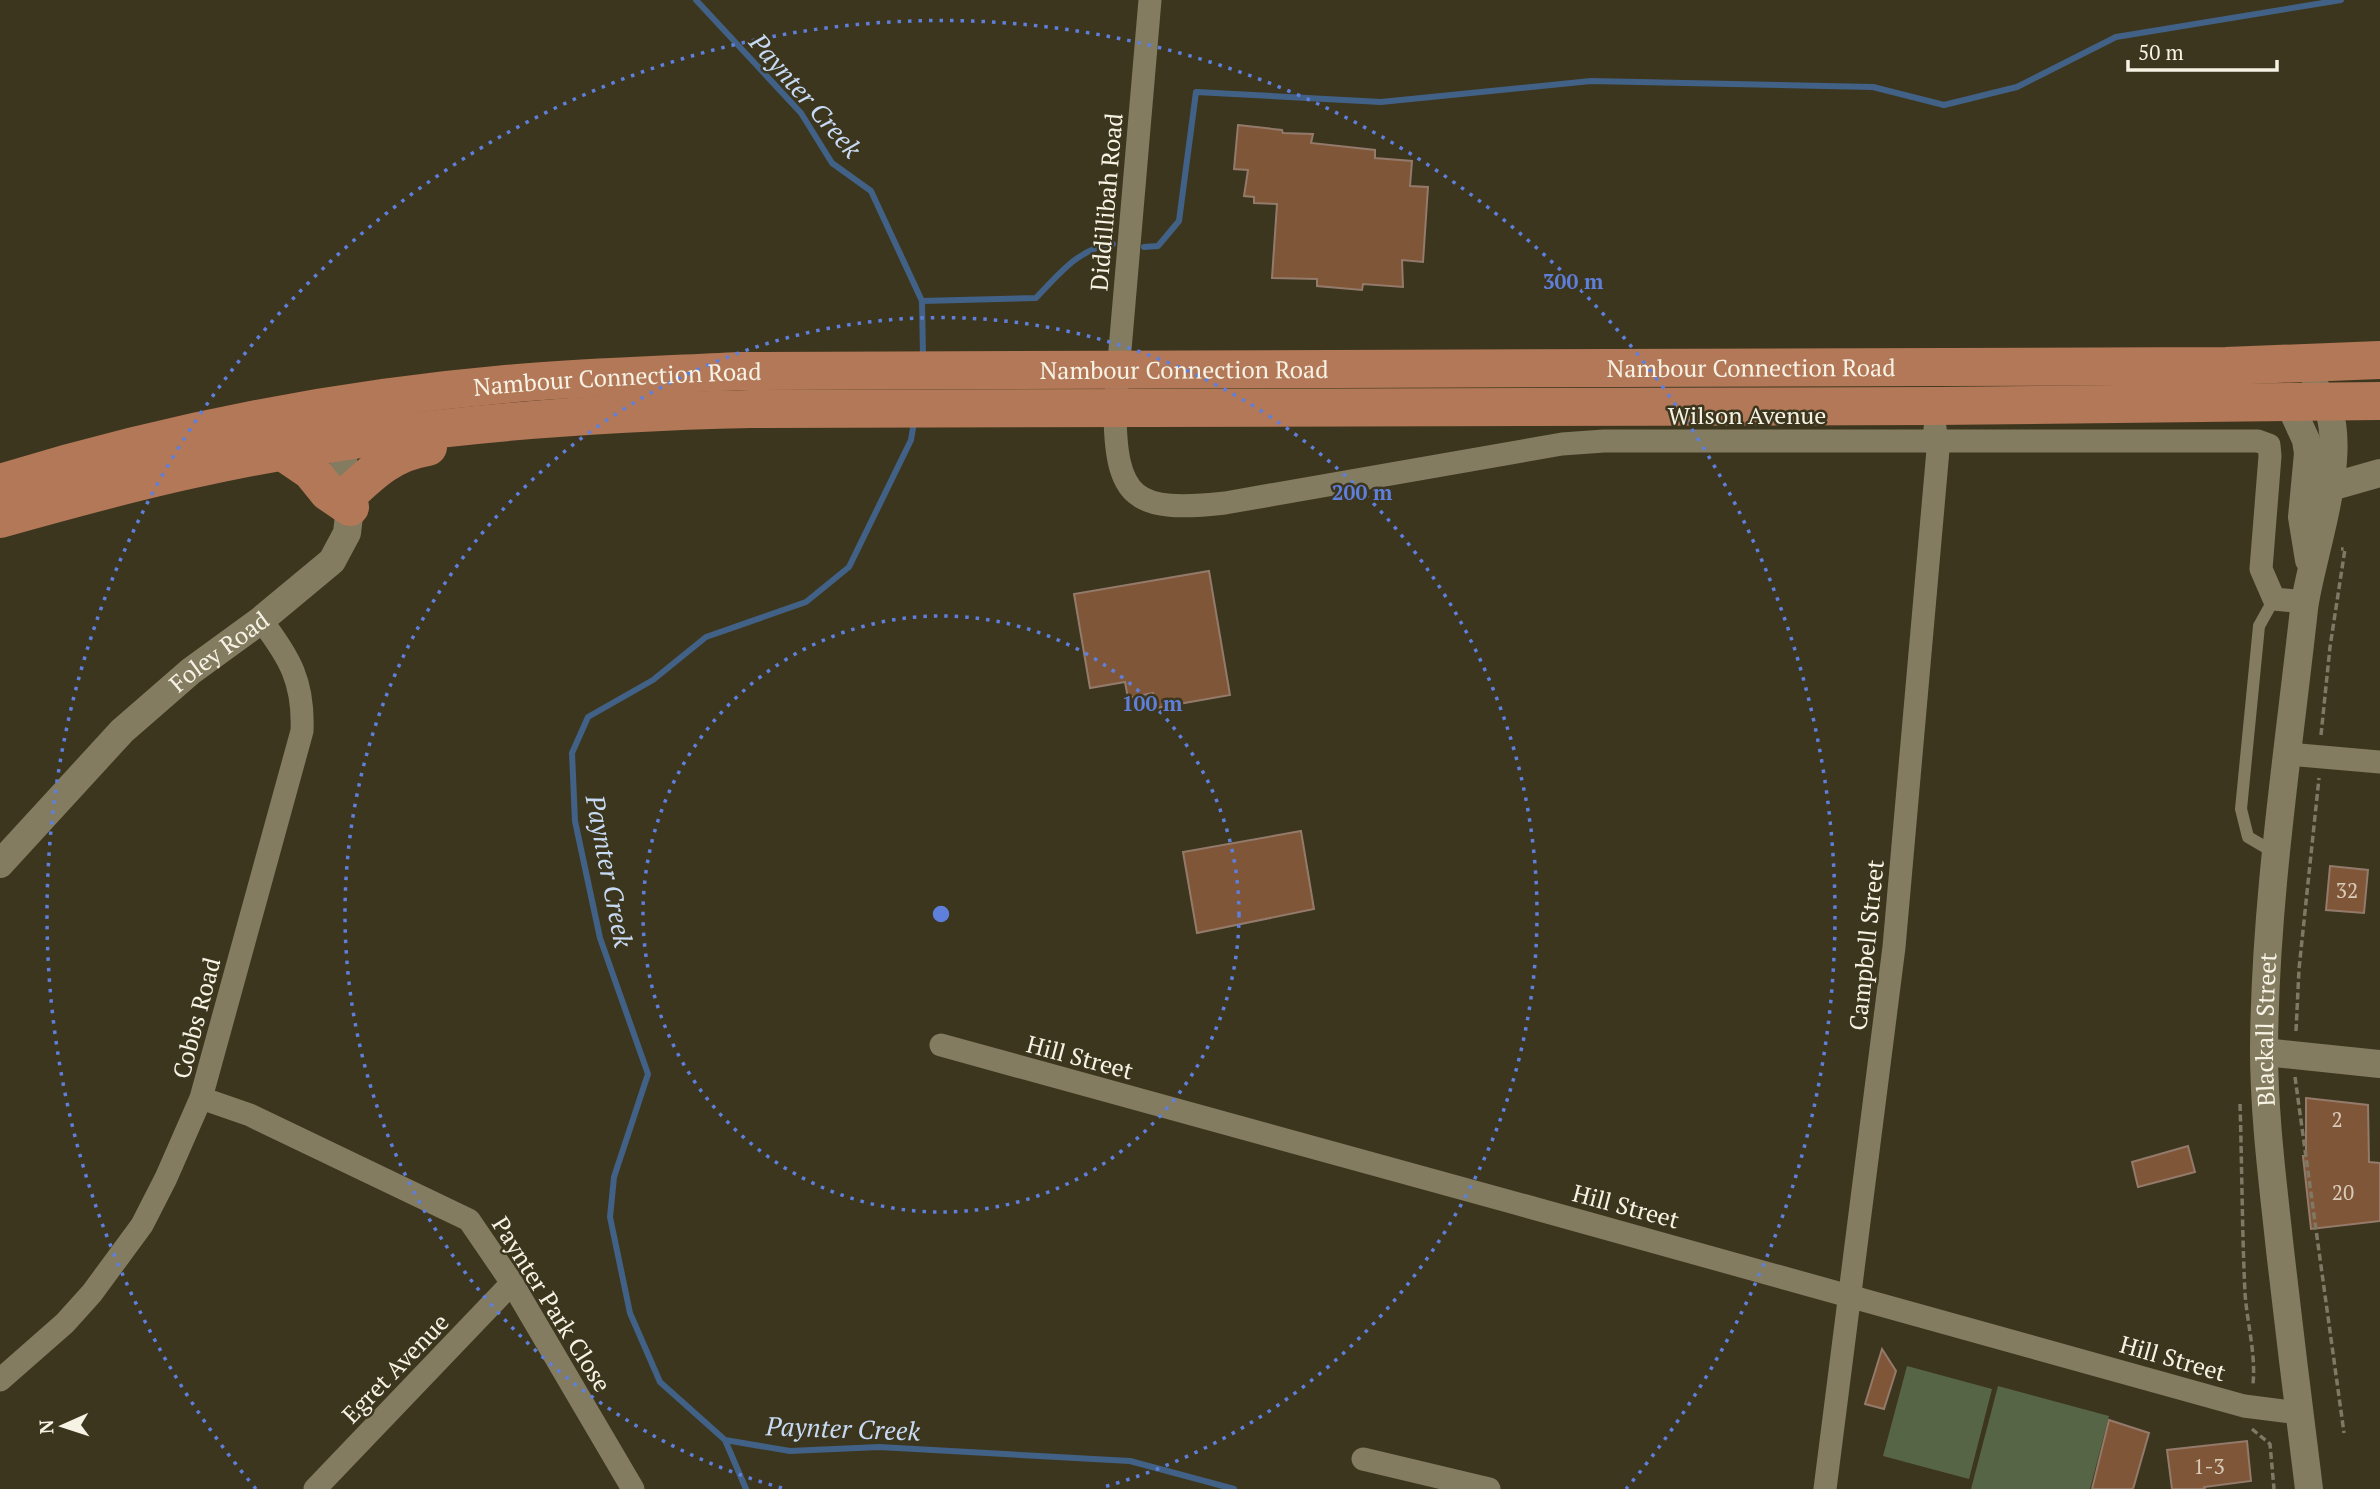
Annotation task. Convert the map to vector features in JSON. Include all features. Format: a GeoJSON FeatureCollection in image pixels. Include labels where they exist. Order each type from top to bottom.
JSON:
{"type":"FeatureCollection","features":[{"type":"Feature","properties":{"kind":"highway","name":"Nambour Connection Road"},"geometry":{"type":"LineString","coordinates":[[0,483],[54,467],[192,434],[335,405],[397,396],[561,380],[740,372],[875,370],[2226,366],[2380,360]]}},
{"type":"Feature","properties":{"kind":"highway","name":"Nambour Connection Road"},"geometry":{"type":"LineString","coordinates":[[0,519],[172,474],[283,452],[539,420],[677,411],[1115,408],[1936,424],[2289,403],[2380,401]]}},
{"type":"Feature","properties":{"kind":"highway"},"geometry":{"type":"LineString","coordinates":[[283,452],[311,471],[328,492],[350,501],[383,462],[414,449],[467,442],[539,420]]}},
{"type":"Feature","properties":{"kind":"street","name":"Diddillibah Road"},"geometry":{"type":"LineString","coordinates":[[1115,408],[1150,0]]}},
{"type":"Feature","properties":{"kind":"street"},"geometry":{"type":"LineString","coordinates":[[2226,366],[2309,382],[2327,402]]}},
{"type":"Feature","properties":{"kind":"street","name":"Blackall Street"},"geometry":{"type":"LineString","coordinates":[[2309,1489],[2267,1125],[2264,1052],[2266,960],[2310,571],[2302,517],[2317,491],[2333,425],[2327,402]]}},
{"type":"Feature","properties":{"kind":"street","name":"Blackall Street"},"geometry":{"type":"LineString","coordinates":[[2289,403],[2306,440],[2317,491]]}},
{"type":"Feature","properties":{"kind":"street","name":"Foley Road"},"geometry":{"type":"LineString","coordinates":[[0,864],[122,731],[191,671],[261,620],[332,561],[347,533],[350,501],[335,405]]}},
{"type":"Feature","properties":{"kind":"street","name":"Wilson Avenue"},"geometry":{"type":"LineString","coordinates":[[1115,408],[1116,453],[1126,482],[1134,494],[1148,502],[1180,506],[1225,503],[1562,444],[1604,441],[1936,424],[2258,441],[2269,445],[2261,569],[2274,599]]}},
{"type":"Feature","properties":{"kind":"street","name":"Campbell Street"},"geometry":{"type":"LineString","coordinates":[[1825,1489],[1894,947],[1936,424]]}},
{"type":"Feature","properties":{"kind":"street"},"geometry":{"type":"LineString","coordinates":[[2317,491],[2380,473]]}},
{"type":"Feature","properties":{"kind":"street"},"geometry":{"type":"LineString","coordinates":[[2274,599],[2305,602]]}},
{"type":"Feature","properties":{"kind":"street","name":"Cobbs Road"},"geometry":{"type":"LineString","coordinates":[[0,1380],[65,1323],[113,1266],[142,1224],[166,1178],[201,1098],[302,731],[303,712],[295,672],[261,620]]}},
{"type":"Feature","properties":{"kind":"street"},"geometry":{"type":"LineString","coordinates":[[2288,754],[2380,762]]}},
{"type":"Feature","properties":{"kind":"street","name":"Hill Street"},"geometry":{"type":"LineString","coordinates":[[941,1045],[1849,1293],[2244,1406],[2299,1413]]}},
{"type":"Feature","properties":{"kind":"street"},"geometry":{"type":"LineString","coordinates":[[2264,1052],[2380,1064]]}},
{"type":"Feature","properties":{"kind":"street","name":"Paynter Park Close"},"geometry":{"type":"LineString","coordinates":[[201,1098],[250,1115],[469,1220],[512,1283],[633,1489]]}},
{"type":"Feature","properties":{"kind":"street","name":"Egret Avenue"},"geometry":{"type":"LineString","coordinates":[[316,1489],[512,1283]]}},
{"type":"Feature","properties":{"kind":"street"},"geometry":{"type":"LineString","coordinates":[[1363,1459],[1489,1489]]}},
{"type":"Feature","properties":{"kind":"lane"},"geometry":{"type":"LineString","coordinates":[[2274,599],[2259,626],[2241,809],[2248,837],[2277,854]]}},
{"type":"Feature","properties":{"kind":"path"},"geometry":{"type":"LineString","coordinates":[[2344,1433],[2298,1104],[2295,1055],[2298,969],[2318,792],[2330,647],[2345,549]]}},
{"type":"Feature","properties":{"kind":"path"},"geometry":{"type":"LineString","coordinates":[[2250,1427],[2270,1444],[2273,1489]]}},
{"type":"Feature","properties":{"kind":"green space"},"geometry":{"type":"Polygon","coordinates":[[[1907,1366],[1992,1389],[1969,1479],[1883,1456],[1907,1366]]]}},
{"type":"Feature","properties":{"kind":"green space"},"geometry":{"type":"Polygon","coordinates":[[[1998,1386],[2109,1416],[2090,1489],[1971,1489],[1998,1386]]]}},
{"type":"Feature","properties":{"kind":"building"},"geometry":{"type":"Polygon","coordinates":[[[1238,125],[1282,130],[1283,133],[1313,134],[1311,143],[1375,150],[1375,158],[1412,161],[1410,186],[1428,187],[1423,262],[1402,260],[1403,287],[1363,284],[1362,290],[1317,286],[1317,279],[1272,278],[1277,204],[1254,203],[1254,197],[1244,196],[1248,170],[1234,169],[1238,125]]]}},
{"type":"Feature","properties":{"kind":"building"},"geometry":{"type":"Polygon","coordinates":[[[1209,571],[1230,695],[1156,708],[1153,693],[1128,698],[1125,682],[1090,688],[1074,594],[1209,571]]]}},
{"type":"Feature","properties":{"kind":"building"},"geometry":{"type":"Polygon","coordinates":[[[1301,831],[1314,909],[1197,933],[1183,852],[1301,831]]]}},
{"type":"Feature","properties":{"kind":"building"},"geometry":{"type":"Polygon","coordinates":[[[2330,866],[2368,870],[2364,913],[2326,910],[2330,866]]]}},
{"type":"Feature","properties":{"kind":"building"},"geometry":{"type":"Polygon","coordinates":[[[2306,1098],[2368,1105],[2369,1162],[2380,1163],[2380,1221],[2311,1229],[2303,1156],[2306,1156],[2306,1098]]]}},
{"type":"Feature","properties":{"kind":"building"},"geometry":{"type":"Polygon","coordinates":[[[2188,1146],[2195,1172],[2138,1187],[2132,1162],[2188,1146]]]}},
{"type":"Feature","properties":{"kind":"building"},"geometry":{"type":"Polygon","coordinates":[[[1882,1349],[1896,1371],[1884,1409],[1865,1404],[1882,1349]]]}},
{"type":"Feature","properties":{"kind":"building"},"geometry":{"type":"Polygon","coordinates":[[[2109,1420],[2149,1433],[2133,1489],[2092,1489],[2109,1420]]]}},
{"type":"Feature","properties":{"kind":"building"},"geometry":{"type":"Polygon","coordinates":[[[2247,1441],[2251,1481],[2204,1487],[2205,1489],[2172,1489],[2167,1450],[2247,1441]]]}},
{"type":"Feature","properties":{"kind":"waterway","name":"Paynter Creek"},"geometry":{"type":"LineString","coordinates":[[696,0],[801,113],[832,163],[871,191],[922,301],[923,356]]}},
{"type":"Feature","properties":{"kind":"waterway"},"geometry":{"type":"LineString","coordinates":[[1144,247],[1158,246],[1179,221],[1196,92],[1381,102],[1591,81],[1873,87],[1944,105],[2017,87],[2116,37],[2341,0]]}},
{"type":"Feature","properties":{"kind":"waterway"},"geometry":{"type":"LineString","coordinates":[[922,301],[1036,298],[1070,264],[1090,251],[1113,244]]}},
{"type":"Feature","properties":{"kind":"waterway","name":"Paynter Creek"},"geometry":{"type":"LineString","coordinates":[[914,422],[911,440],[849,567],[806,602],[706,637],[653,680],[588,717],[572,753],[575,821],[600,938],[648,1074],[614,1177],[610,1217],[630,1313],[660,1382],[725,1440],[790,1451],[879,1447],[1130,1461],[1234,1489]]}},
{"type":"Feature","properties":{"kind":"waterway"},"geometry":{"type":"LineString","coordinates":[[725,1440],[746,1489]]}}]}
